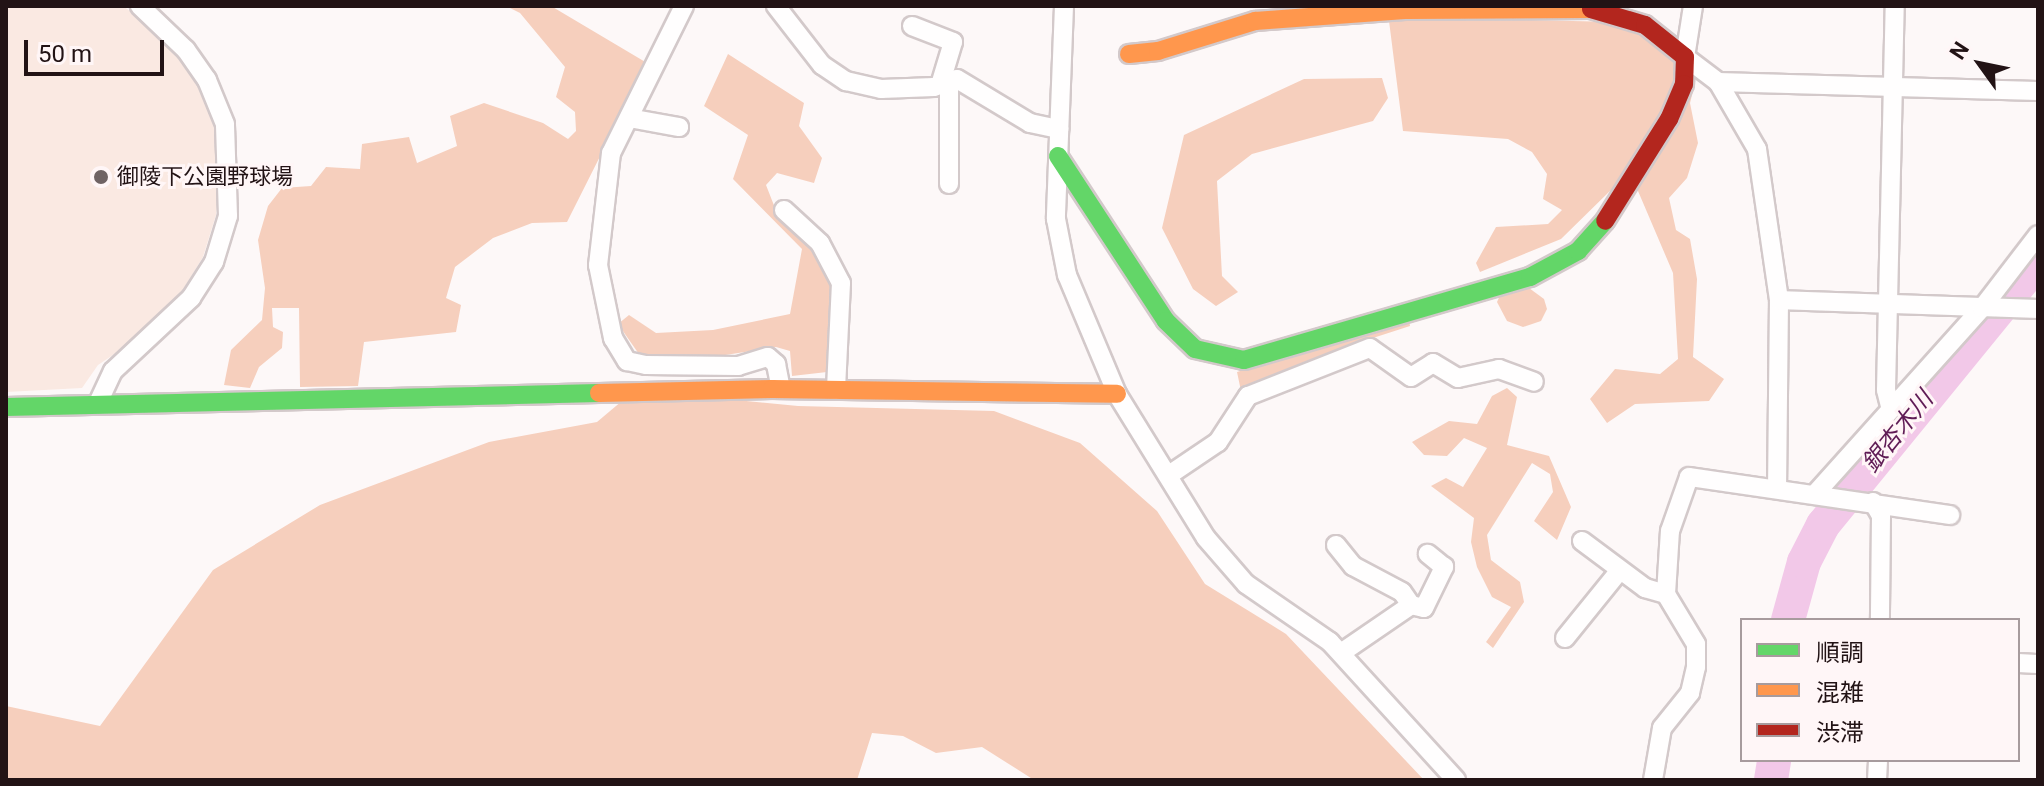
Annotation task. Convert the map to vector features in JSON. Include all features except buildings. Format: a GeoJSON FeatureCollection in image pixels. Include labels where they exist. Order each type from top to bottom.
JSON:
{"type":"FeatureCollection","features":[{"type":"Feature","properties":{"kind":"street"},"geometry":{"type":"LineString","coordinates":[[98,403],[113,371],[191,298],[214,262],[228,216],[225,124],[207,80],[186,50],[140,6]]}},
{"type":"Feature","properties":{"kind":"street"},"geometry":{"type":"LineString","coordinates":[[684,6],[611,153],[598,265],[617,349],[627,361],[646,365],[738,366],[768,357],[776,364],[781,389]]}},
{"type":"Feature","properties":{"kind":"street"},"geometry":{"type":"LineString","coordinates":[[776,6],[822,65],[846,81],[881,89],[944,84],[957,79],[1030,123],[1059,129]]}},
{"type":"Feature","properties":{"kind":"street"},"geometry":{"type":"LineString","coordinates":[[1064,6],[1056,219],[1067,275],[1117,394],[1206,538],[1246,584],[1341,653],[1456,780]]}},
{"type":"Feature","properties":{"kind":"street"},"geometry":{"type":"LineString","coordinates":[[1058,156],[1166,321],[1195,349],[1244,360],[1530,277],[1578,251],[1608,217],[1669,119],[1684,84],[1693,6]]}},
{"type":"Feature","properties":{"kind":"street"},"geometry":{"type":"LineString","coordinates":[[1890,406],[1895,6]]}},
{"type":"Feature","properties":{"kind":"street"},"geometry":{"type":"LineString","coordinates":[[1129,54],[1273,13],[1589,8],[1619,14],[1645,25],[1718,82],[1757,149],[1779,300],[1777,488]]}},
{"type":"Feature","properties":{"kind":"street"},"geometry":{"type":"LineString","coordinates":[[912,26],[953,42],[944,84],[949,184]]}},
{"type":"Feature","properties":{"kind":"street"},"geometry":{"type":"LineString","coordinates":[[1718,82],[2038,91]]}},
{"type":"Feature","properties":{"kind":"street"},"geometry":{"type":"LineString","coordinates":[[629,118],[679,127]]}},
{"type":"Feature","properties":{"kind":"street"},"geometry":{"type":"LineString","coordinates":[[784,210],[820,243],[841,283],[836,390]]}},
{"type":"Feature","properties":{"kind":"street"},"geometry":{"type":"LineString","coordinates":[[1819,494],[1890,406],[1987,308],[2038,235]]}},
{"type":"Feature","properties":{"kind":"street"},"geometry":{"type":"LineString","coordinates":[[1779,300],[2035,308]]}},
{"type":"Feature","properties":{"kind":"street"},"geometry":{"type":"LineString","coordinates":[[1169,475],[1218,442],[1248,396],[1370,348],[1411,377],[1433,363],[1458,378],[1499,369],[1534,382]]}},
{"type":"Feature","properties":{"kind":"street"},"geometry":{"type":"LineString","coordinates":[[6,407],[781,389],[1117,394]]}},
{"type":"Feature","properties":{"kind":"street"},"geometry":{"type":"LineString","coordinates":[[1653,780],[1662,728],[1690,693],[1696,667],[1696,644],[1666,594],[1670,531],[1689,477],[1950,515]]}},
{"type":"Feature","properties":{"kind":"street"},"geometry":{"type":"LineString","coordinates":[[1866,501],[1881,516],[1880,618]]}},
{"type":"Feature","properties":{"kind":"street"},"geometry":{"type":"LineString","coordinates":[[1582,541],[1645,588],[1666,594]]}},
{"type":"Feature","properties":{"kind":"street"},"geometry":{"type":"LineString","coordinates":[[1336,545],[1353,566],[1402,592],[1411,605],[1424,608],[1444,567],[1428,554]]}},
{"type":"Feature","properties":{"kind":"street"},"geometry":{"type":"LineString","coordinates":[[1565,638],[1620,570]]}},
{"type":"Feature","properties":{"kind":"street"},"geometry":{"type":"LineString","coordinates":[[1341,653],[1411,605]]}},
{"type":"Feature","properties":{"kind":"shaded area","name":"御陵下公園野球場"},"geometry":{"type":"Polygon","coordinates":[[[6,6],[123,6],[156,30],[180,58],[201,90],[215,127],[221,169],[216,215],[203,257],[179,296],[143,335],[98,365],[82,388],[6,392],[6,6]]]}},
{"type":"Feature","properties":{"kind":"shaded area"},"geometry":{"type":"Polygon","coordinates":[[[506,6],[551,6],[647,63],[567,222],[532,223],[493,238],[455,267],[446,298],[461,305],[456,332],[364,342],[358,386],[300,387],[299,308],[272,308],[273,327],[283,332],[282,348],[259,367],[250,388],[224,385],[231,350],[262,320],[265,288],[258,240],[268,206],[282,188],[311,186],[326,167],[360,169],[362,144],[409,137],[417,163],[457,146],[450,116],[484,103],[543,123],[568,139],[576,131],[575,112],[556,97],[565,67],[520,13],[506,6]]]}},
{"type":"Feature","properties":{"kind":"shaded area"},"geometry":{"type":"Polygon","coordinates":[[[1389,21],[1616,22],[1669,49],[1695,83],[1690,103],[1698,143],[1687,178],[1669,198],[1676,230],[1690,239],[1697,279],[1693,357],[1724,379],[1709,401],[1635,404],[1607,423],[1590,399],[1615,369],[1660,374],[1678,359],[1673,273],[1638,191],[1613,188],[1561,239],[1480,272],[1476,263],[1496,227],[1548,224],[1562,210],[1543,199],[1547,174],[1532,152],[1508,139],[1403,131],[1389,21]]]}},
{"type":"Feature","properties":{"kind":"shaded area"},"geometry":{"type":"Polygon","coordinates":[[[728,54],[804,103],[799,126],[822,158],[814,183],[777,173],[766,185],[775,208],[810,244],[833,285],[827,372],[792,376],[790,351],[776,347],[706,358],[641,357],[618,324],[629,315],[656,333],[713,330],[790,314],[802,249],[733,179],[748,135],[704,106],[728,54]]]}},
{"type":"Feature","properties":{"kind":"shaded area"},"geometry":{"type":"Polygon","coordinates":[[[1382,78],[1388,98],[1373,121],[1252,154],[1217,181],[1222,276],[1238,292],[1216,306],[1193,289],[1162,228],[1184,135],[1304,79],[1382,78]]]}},
{"type":"Feature","properties":{"kind":"shaded area"},"geometry":{"type":"Polygon","coordinates":[[[1529,288],[1544,299],[1547,309],[1541,321],[1523,327],[1507,321],[1497,302],[1502,291],[1529,288]]]}},
{"type":"Feature","properties":{"kind":"shaded area"},"geometry":{"type":"Polygon","coordinates":[[[1409,319],[1410,326],[1342,348],[1241,391],[1237,372],[1409,319]]]}},
{"type":"Feature","properties":{"kind":"shaded area"},"geometry":{"type":"Polygon","coordinates":[[[1507,388],[1517,397],[1507,445],[1549,456],[1571,507],[1557,540],[1534,521],[1553,492],[1550,474],[1532,463],[1487,535],[1491,560],[1520,582],[1524,602],[1493,648],[1486,642],[1511,607],[1492,597],[1477,567],[1471,542],[1474,518],[1431,486],[1446,478],[1463,487],[1487,448],[1464,438],[1447,456],[1424,455],[1412,442],[1449,421],[1477,424],[1492,396],[1507,388]]]}},
{"type":"Feature","properties":{"kind":"shaded area"},"geometry":{"type":"Polygon","coordinates":[[[635,390],[798,406],[994,411],[1080,443],[1157,511],[1205,584],[1286,634],[1424,780],[1034,780],[982,747],[936,753],[903,736],[872,733],[857,780],[6,780],[6,706],[100,726],[213,570],[320,505],[489,442],[597,422],[635,390]]]}},
{"type":"Feature","properties":{"kind":"waterway","name":"銀杏木川"},"geometry":{"type":"LineString","coordinates":[[1789,618],[1804,562],[1823,525],[2038,261]]}},
{"type":"Feature","properties":{"kind":"waterway","name":"銀杏木川"},"geometry":{"type":"LineString","coordinates":[[1771,780],[1774,762]]}},
{"type":"Feature","properties":{"kind":"traffic: fast"},"geometry":{"type":"LineString","coordinates":[[1058,156],[1166,321],[1195,349],[1244,360],[1530,277],[1578,251],[1605,221]]}},
{"type":"Feature","properties":{"kind":"traffic: fast"},"geometry":{"type":"LineString","coordinates":[[6,407],[599,393]]}},
{"type":"Feature","properties":{"kind":"traffic: slow"},"geometry":{"type":"LineString","coordinates":[[1129,54],[1158,51],[1255,21],[1405,10],[1591,9]]}},
{"type":"Feature","properties":{"kind":"traffic: slow"},"geometry":{"type":"LineString","coordinates":[[599,393],[772,389],[1117,394]]}},
{"type":"Feature","properties":{"kind":"traffic: jam"},"geometry":{"type":"LineString","coordinates":[[1591,9],[1645,25],[1685,57],[1684,84],[1669,119],[1605,221]]}},
{"type":"Feature","properties":{"kind":"place","name":"御陵下公園野球場"},"geometry":{"type":"Point","coordinates":[101,177]}}]}
